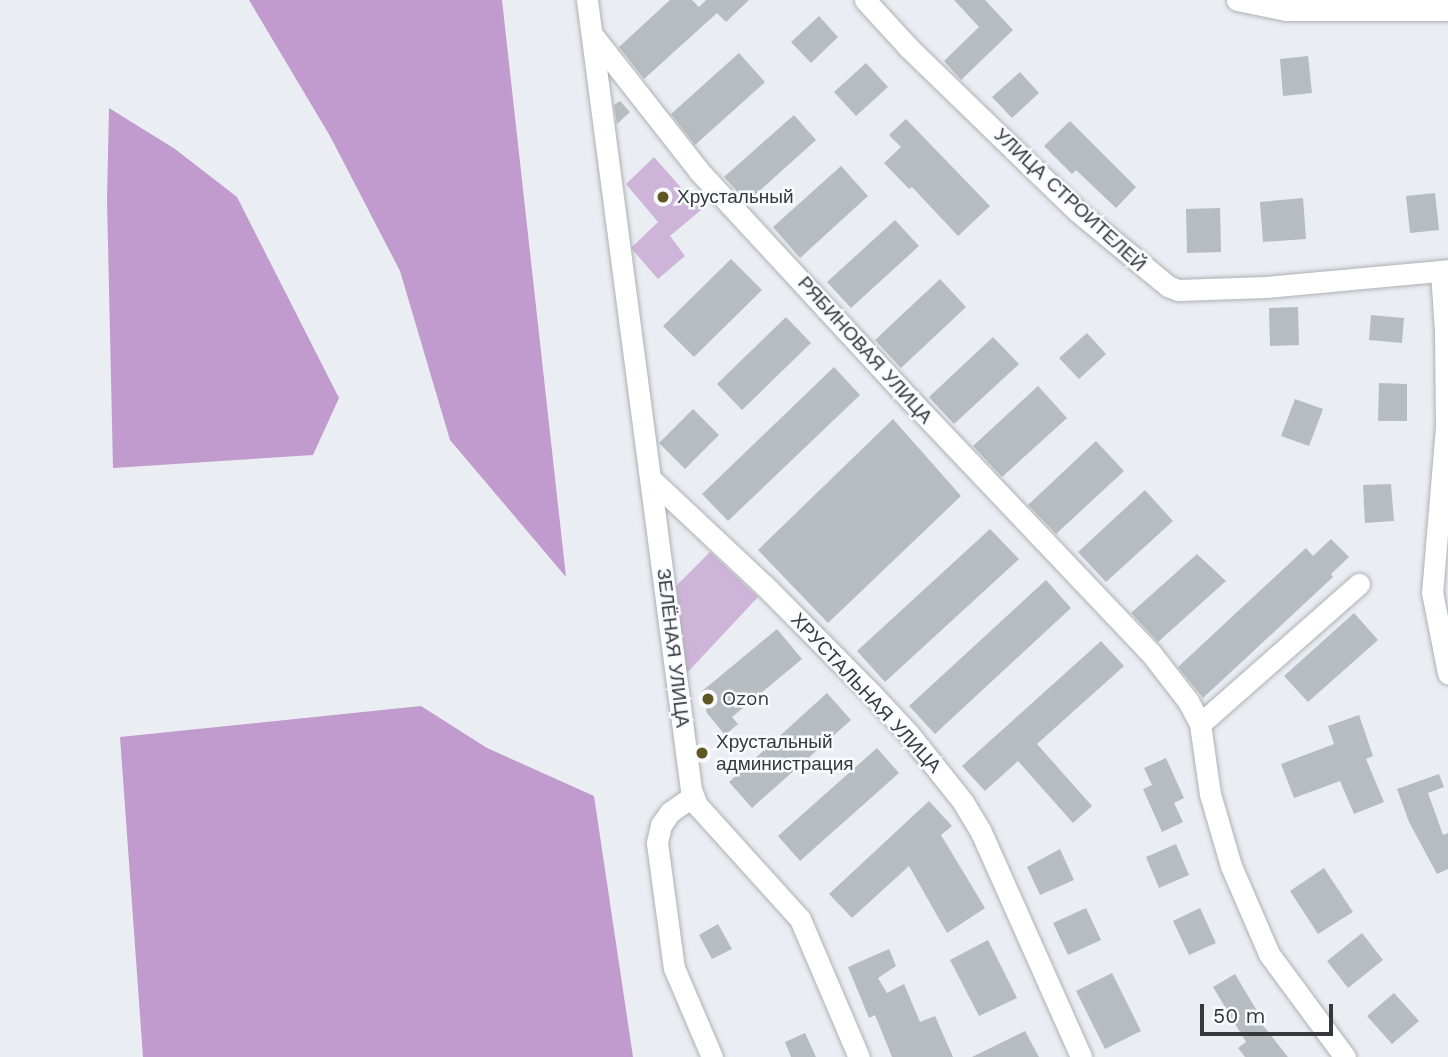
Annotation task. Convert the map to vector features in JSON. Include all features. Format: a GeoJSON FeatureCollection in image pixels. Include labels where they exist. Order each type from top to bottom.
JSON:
{"type":"FeatureCollection","features":[{"type":"Feature","properties":{"kind":"street","name":"ЗЕЛЁНАЯ УЛИЦА"},"geometry":{"type":"LineString","coordinates":[[587,0],[693,796],[697,805],[800,919],[859,1057]]}},
{"type":"Feature","properties":{"kind":"street","name":"УЛИЦА СТРОИТЕЛЕЙ"},"geometry":{"type":"LineString","coordinates":[[865,0],[908,47],[1077,212],[1168,286],[1178,290],[1266,287],[1444,270]]}},
{"type":"Feature","properties":{"kind":"street"},"geometry":{"type":"LineString","coordinates":[[1237,0],[1286,10],[1448,10]]}},
{"type":"Feature","properties":{"kind":"street","name":"РЯБИНОВАЯ УЛИЦА"},"geometry":{"type":"LineString","coordinates":[[594,37],[699,171],[901,390],[1150,652],[1188,701],[1199,724],[1210,794],[1231,866],[1269,954],[1345,1057]]}},
{"type":"Feature","properties":{"kind":"street"},"geometry":{"type":"LineString","coordinates":[[1444,270],[1446,427],[1432,592],[1448,673]]}},
{"type":"Feature","properties":{"kind":"street","name":"ХРУСТАЛЬНАЯ УЛИЦА"},"geometry":{"type":"LineString","coordinates":[[652,480],[764,585],[867,689],[909,734],[963,802],[981,832],[1081,1057]]}},
{"type":"Feature","properties":{"kind":"street"},"geometry":{"type":"LineString","coordinates":[[1199,724],[1359,584]]}},
{"type":"Feature","properties":{"kind":"street"},"geometry":{"type":"LineString","coordinates":[[693,796],[670,812],[661,825],[657,843],[674,968],[712,1057]]}},
{"type":"Feature","properties":{"kind":"shaded area"},"geometry":{"type":"Polygon","coordinates":[[[249,0],[502,0],[566,577],[450,440],[400,271],[330,136],[249,0]]]}},
{"type":"Feature","properties":{"kind":"shaded area"},"geometry":{"type":"Polygon","coordinates":[[[109,108],[175,149],[237,197],[339,398],[313,455],[113,468],[107,199],[109,108]]]}},
{"type":"Feature","properties":{"kind":"shaded area","name":"Хрустальный"},"geometry":{"type":"Polygon","coordinates":[[[654,157],[701,210],[670,236],[685,256],[658,279],[631,248],[658,222],[626,184],[654,157]]]}},
{"type":"Feature","properties":{"kind":"shaded area"},"geometry":{"type":"Polygon","coordinates":[[[710,552],[758,597],[686,674],[676,586],[710,552]]]}},
{"type":"Feature","properties":{"kind":"shaded area"},"geometry":{"type":"Polygon","coordinates":[[[421,706],[487,748],[594,796],[633,1057],[143,1057],[120,737],[421,706]]]}},
{"type":"Feature","properties":{"kind":"building"},"geometry":{"type":"Polygon","coordinates":[[[670,0],[692,0],[699,7],[706,0],[749,0],[726,22],[717,13],[644,79],[619,47],[670,0]]]}},
{"type":"Feature","properties":{"kind":"building"},"geometry":{"type":"Polygon","coordinates":[[[954,0],[985,0],[1013,30],[961,80],[944,61],[979,27],[954,0]]]}},
{"type":"Feature","properties":{"kind":"building"},"geometry":{"type":"Polygon","coordinates":[[[819,16],[838,37],[811,63],[791,42],[819,16]]]}},
{"type":"Feature","properties":{"kind":"building"},"geometry":{"type":"Polygon","coordinates":[[[739,53],[765,82],[695,145],[671,114],[739,53]]]}},
{"type":"Feature","properties":{"kind":"building"},"geometry":{"type":"Polygon","coordinates":[[[1308,56],[1312,93],[1283,96],[1280,59],[1308,56]]]}},
{"type":"Feature","properties":{"kind":"building"},"geometry":{"type":"Polygon","coordinates":[[[866,63],[888,87],[856,116],[834,92],[866,63]]]}},
{"type":"Feature","properties":{"kind":"building"},"geometry":{"type":"Polygon","coordinates":[[[1020,72],[1039,93],[1012,118],[992,97],[1020,72]]]}},
{"type":"Feature","properties":{"kind":"building"},"geometry":{"type":"Polygon","coordinates":[[[620,101],[630,112],[617,124],[614,105],[620,101]]]}},
{"type":"Feature","properties":{"kind":"building"},"geometry":{"type":"Polygon","coordinates":[[[794,115],[816,140],[747,202],[724,177],[794,115]]]}},
{"type":"Feature","properties":{"kind":"building"},"geometry":{"type":"Polygon","coordinates":[[[906,119],[990,206],[958,236],[912,187],[909,189],[884,163],[901,147],[889,135],[906,119]]]}},
{"type":"Feature","properties":{"kind":"building"},"geometry":{"type":"Polygon","coordinates":[[[1070,121],[1136,187],[1116,208],[1076,170],[1072,174],[1044,146],[1070,121]]]}},
{"type":"Feature","properties":{"kind":"building"},"geometry":{"type":"Polygon","coordinates":[[[841,166],[868,196],[800,258],[773,227],[841,166]]]}},
{"type":"Feature","properties":{"kind":"building"},"geometry":{"type":"Polygon","coordinates":[[[1435,193],[1439,230],[1410,233],[1406,196],[1435,193]]]}},
{"type":"Feature","properties":{"kind":"building"},"geometry":{"type":"Polygon","coordinates":[[[1303,198],[1306,239],[1263,242],[1260,202],[1303,198]]]}},
{"type":"Feature","properties":{"kind":"building"},"geometry":{"type":"Polygon","coordinates":[[[1220,208],[1221,252],[1187,253],[1186,209],[1220,208]]]}},
{"type":"Feature","properties":{"kind":"building"},"geometry":{"type":"Polygon","coordinates":[[[895,220],[919,246],[851,308],[827,282],[895,220]]]}},
{"type":"Feature","properties":{"kind":"building"},"geometry":{"type":"Polygon","coordinates":[[[731,259],[762,290],[694,357],[663,326],[731,259]]]}},
{"type":"Feature","properties":{"kind":"building"},"geometry":{"type":"Polygon","coordinates":[[[940,279],[966,307],[901,368],[875,340],[940,279]]]}},
{"type":"Feature","properties":{"kind":"building"},"geometry":{"type":"Polygon","coordinates":[[[1298,307],[1299,345],[1270,346],[1269,308],[1298,307]]]}},
{"type":"Feature","properties":{"kind":"building"},"geometry":{"type":"Polygon","coordinates":[[[1371,315],[1404,318],[1402,343],[1369,340],[1371,315]]]}},
{"type":"Feature","properties":{"kind":"building"},"geometry":{"type":"Polygon","coordinates":[[[786,317],[811,343],[742,410],[717,384],[786,317]]]}},
{"type":"Feature","properties":{"kind":"building"},"geometry":{"type":"Polygon","coordinates":[[[1087,333],[1106,354],[1079,379],[1059,358],[1087,333]]]}},
{"type":"Feature","properties":{"kind":"building"},"geometry":{"type":"Polygon","coordinates":[[[993,337],[1019,364],[954,424],[929,397],[993,337]]]}},
{"type":"Feature","properties":{"kind":"building"},"geometry":{"type":"Polygon","coordinates":[[[834,367],[860,395],[728,521],[702,494],[834,367]]]}},
{"type":"Feature","properties":{"kind":"building"},"geometry":{"type":"Polygon","coordinates":[[[1379,383],[1407,384],[1407,421],[1378,421],[1379,383]]]}},
{"type":"Feature","properties":{"kind":"building"},"geometry":{"type":"Polygon","coordinates":[[[1038,386],[1067,418],[1002,477],[973,446],[1038,386]]]}},
{"type":"Feature","properties":{"kind":"building"},"geometry":{"type":"Polygon","coordinates":[[[1295,399],[1323,409],[1309,446],[1281,436],[1295,399]]]}},
{"type":"Feature","properties":{"kind":"building"},"geometry":{"type":"Polygon","coordinates":[[[693,409],[719,435],[685,469],[659,443],[693,409]]]}},
{"type":"Feature","properties":{"kind":"building"},"geometry":{"type":"Polygon","coordinates":[[[893,419],[961,496],[828,623],[758,550],[893,419]]]}},
{"type":"Feature","properties":{"kind":"building"},"geometry":{"type":"Polygon","coordinates":[[[1096,441],[1124,471],[1056,534],[1028,505],[1096,441]]]}},
{"type":"Feature","properties":{"kind":"building"},"geometry":{"type":"Polygon","coordinates":[[[1391,484],[1394,521],[1365,523],[1363,485],[1391,484]]]}},
{"type":"Feature","properties":{"kind":"building"},"geometry":{"type":"Polygon","coordinates":[[[1145,490],[1173,521],[1106,582],[1078,552],[1145,490]]]}},
{"type":"Feature","properties":{"kind":"building"},"geometry":{"type":"Polygon","coordinates":[[[990,529],[1019,559],[885,682],[857,651],[990,529]]]}},
{"type":"Feature","properties":{"kind":"building"},"geometry":{"type":"Polygon","coordinates":[[[1331,539],[1349,557],[1331,574],[1333,577],[1203,698],[1178,667],[1306,548],[1313,556],[1331,539]]]}},
{"type":"Feature","properties":{"kind":"building"},"geometry":{"type":"Polygon","coordinates":[[[1197,554],[1226,581],[1158,642],[1131,613],[1197,554]]]}},
{"type":"Feature","properties":{"kind":"building"},"geometry":{"type":"Polygon","coordinates":[[[1046,580],[1071,608],[935,734],[909,706],[1046,580]]]}},
{"type":"Feature","properties":{"kind":"building"},"geometry":{"type":"Polygon","coordinates":[[[1354,613],[1378,640],[1308,702],[1284,676],[1354,613]]]}},
{"type":"Feature","properties":{"kind":"building"},"geometry":{"type":"Polygon","coordinates":[[[777,629],[802,659],[732,717],[738,724],[725,735],[707,713],[701,692],[777,629]]]}},
{"type":"Feature","properties":{"kind":"building"},"geometry":{"type":"Polygon","coordinates":[[[1101,641],[1124,666],[1037,744],[1092,806],[1073,823],[1018,761],[985,791],[962,766],[1101,641]]]}},
{"type":"Feature","properties":{"kind":"building"},"geometry":{"type":"Polygon","coordinates":[[[827,693],[851,720],[752,808],[729,782],[827,693]]]}},
{"type":"Feature","properties":{"kind":"building"},"geometry":{"type":"Polygon","coordinates":[[[1359,715],[1373,756],[1366,759],[1384,802],[1354,814],[1340,781],[1294,798],[1281,764],[1334,744],[1328,726],[1359,715]]]}},
{"type":"Feature","properties":{"kind":"building"},"geometry":{"type":"Polygon","coordinates":[[[877,748],[899,773],[800,861],[778,836],[877,748]]]}},
{"type":"Feature","properties":{"kind":"building"},"geometry":{"type":"Polygon","coordinates":[[[1166,758],[1184,798],[1174,803],[1183,822],[1162,832],[1143,789],[1152,785],[1144,768],[1166,758]]]}},
{"type":"Feature","properties":{"kind":"building"},"geometry":{"type":"Polygon","coordinates":[[[1439,774],[1444,787],[1428,793],[1443,835],[1448,833],[1448,869],[1437,874],[1409,822],[1397,789],[1439,774]]]}},
{"type":"Feature","properties":{"kind":"building"},"geometry":{"type":"Polygon","coordinates":[[[929,801],[952,826],[941,835],[985,908],[947,933],[909,866],[852,918],[829,894],[929,801]]]}},
{"type":"Feature","properties":{"kind":"building"},"geometry":{"type":"Polygon","coordinates":[[[1176,844],[1189,875],[1159,888],[1146,857],[1176,844]]]}},
{"type":"Feature","properties":{"kind":"building"},"geometry":{"type":"Polygon","coordinates":[[[1060,849],[1074,880],[1040,895],[1027,867],[1060,849]]]}},
{"type":"Feature","properties":{"kind":"building"},"geometry":{"type":"Polygon","coordinates":[[[1324,868],[1353,912],[1318,934],[1290,891],[1324,868]]]}},
{"type":"Feature","properties":{"kind":"building"},"geometry":{"type":"Polygon","coordinates":[[[1086,908],[1101,940],[1068,955],[1053,923],[1086,908]]]}},
{"type":"Feature","properties":{"kind":"building"},"geometry":{"type":"Polygon","coordinates":[[[1200,908],[1216,943],[1189,955],[1173,921],[1200,908]]]}},
{"type":"Feature","properties":{"kind":"building"},"geometry":{"type":"Polygon","coordinates":[[[718,924],[732,949],[712,959],[699,935],[718,924]]]}},
{"type":"Feature","properties":{"kind":"building"},"geometry":{"type":"Polygon","coordinates":[[[1362,933],[1383,960],[1348,988],[1327,961],[1362,933]]]}},
{"type":"Feature","properties":{"kind":"building"},"geometry":{"type":"Polygon","coordinates":[[[988,940],[1017,998],[979,1016],[950,960],[988,940]]]}},
{"type":"Feature","properties":{"kind":"building"},"geometry":{"type":"Polygon","coordinates":[[[889,949],[896,966],[878,978],[887,993],[904,984],[920,1022],[935,1016],[953,1057],[892,1057],[875,1015],[869,1018],[848,967],[889,949]]]}},
{"type":"Feature","properties":{"kind":"building"},"geometry":{"type":"Polygon","coordinates":[[[1112,973],[1141,1031],[1105,1049],[1076,991],[1112,973]]]}},
{"type":"Feature","properties":{"kind":"building"},"geometry":{"type":"Polygon","coordinates":[[[1235,974],[1260,1016],[1257,1018],[1288,1057],[1245,1057],[1238,1048],[1246,1042],[1213,987],[1235,974]]]}},
{"type":"Feature","properties":{"kind":"building"},"geometry":{"type":"Polygon","coordinates":[[[1394,993],[1419,1021],[1392,1044],[1367,1016],[1394,993]]]}},
{"type":"Feature","properties":{"kind":"building"},"geometry":{"type":"Polygon","coordinates":[[[1025,1031],[1039,1057],[972,1057],[1025,1031]]]}},
{"type":"Feature","properties":{"kind":"building"},"geometry":{"type":"Polygon","coordinates":[[[805,1033],[816,1057],[791,1057],[785,1042],[805,1033]]]}},
{"type":"Feature","properties":{"kind":"place","name":"Хрустальный"},"geometry":{"type":"Point","coordinates":[663,197]}},
{"type":"Feature","properties":{"kind":"place","name":"Ozon"},"geometry":{"type":"Point","coordinates":[708,699]}},
{"type":"Feature","properties":{"kind":"place","name":"Хрустальный администрация"},"geometry":{"type":"Point","coordinates":[702,753]}}]}
